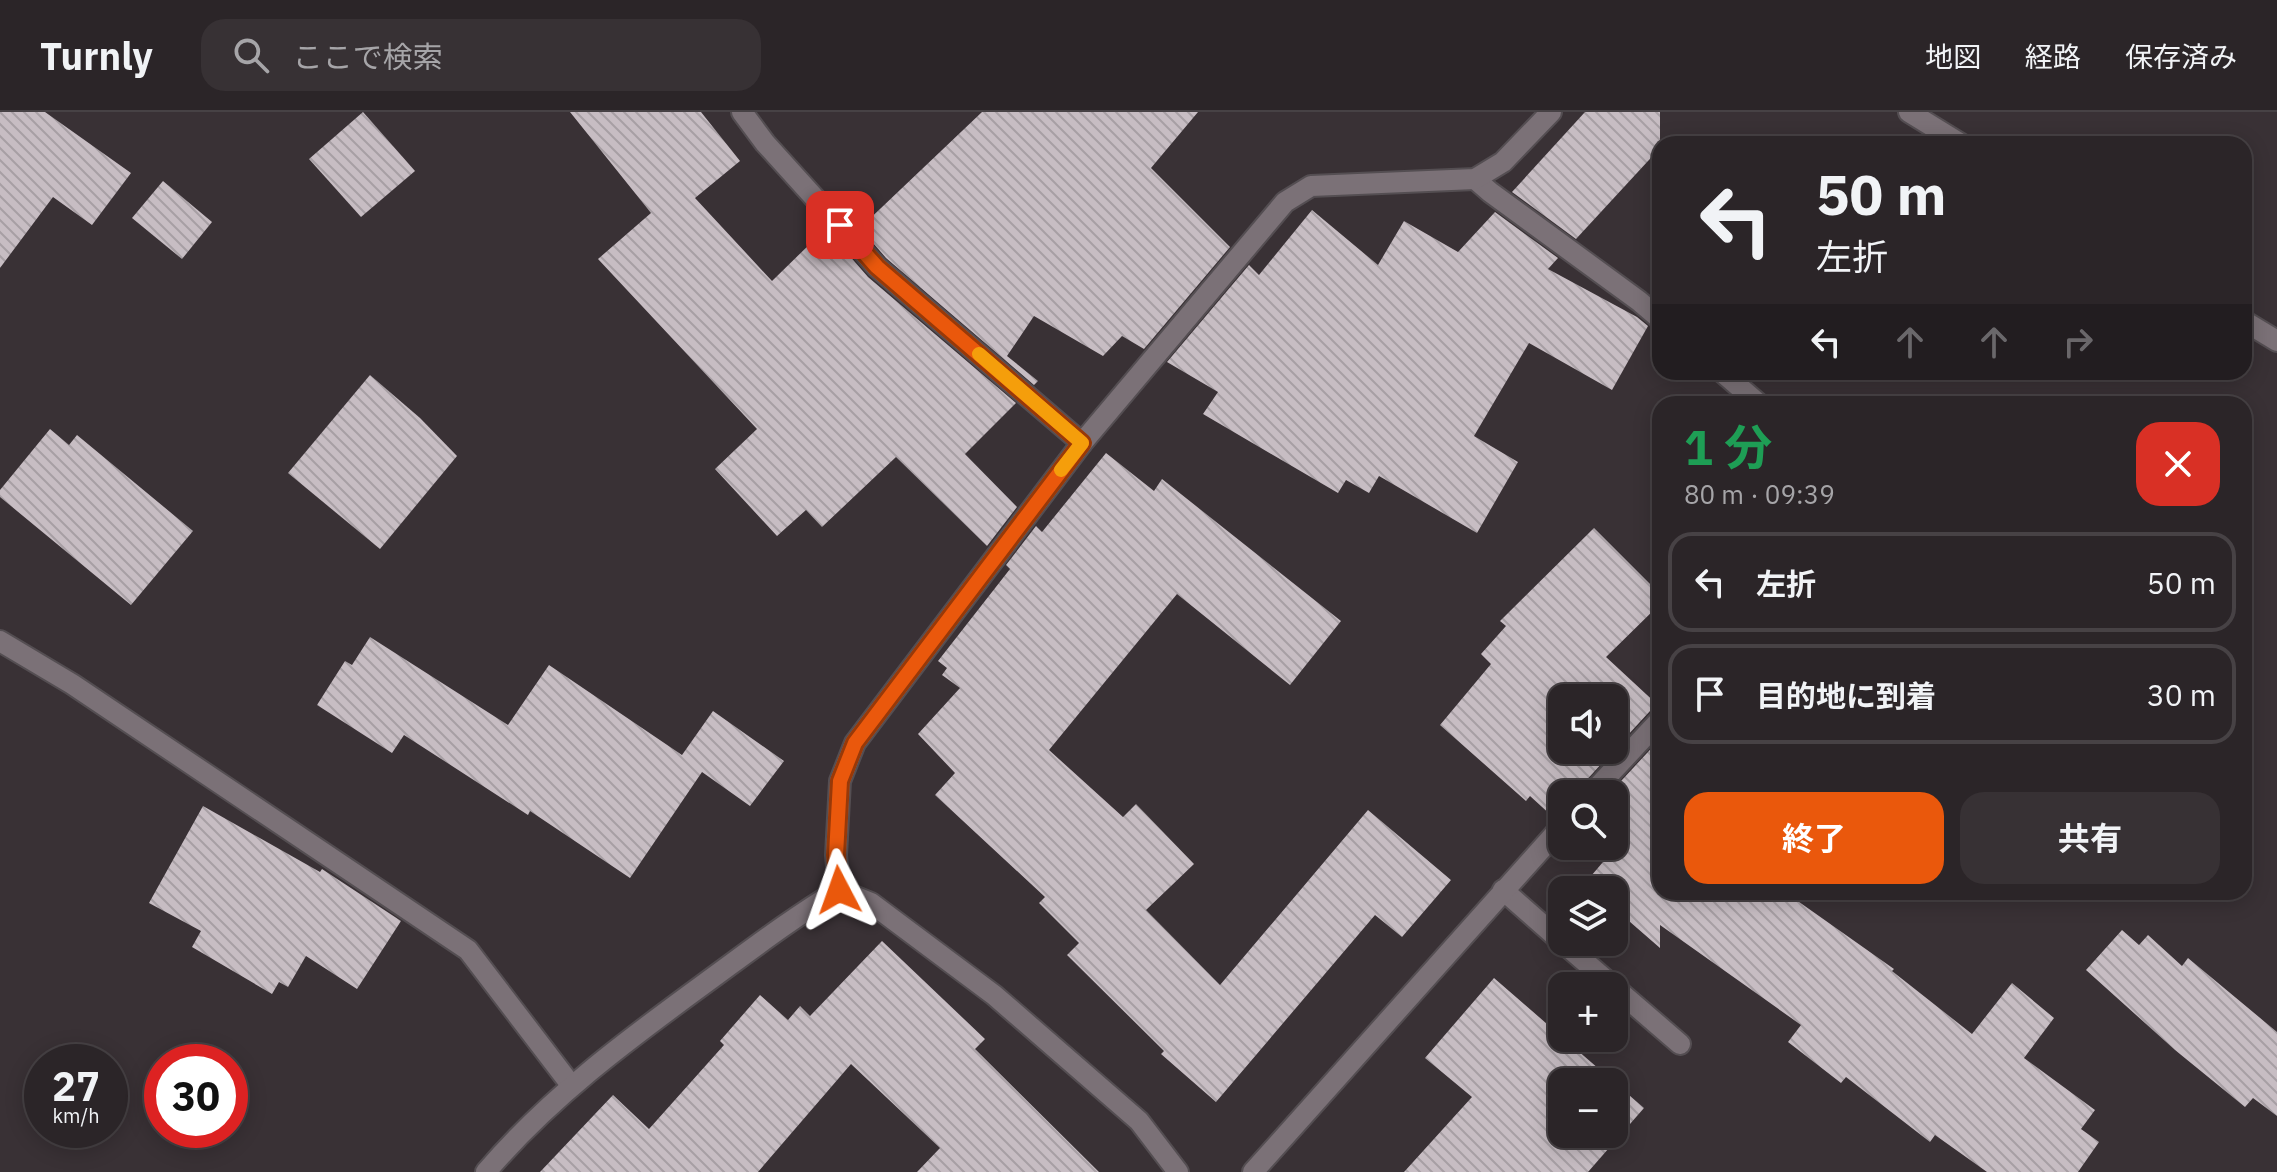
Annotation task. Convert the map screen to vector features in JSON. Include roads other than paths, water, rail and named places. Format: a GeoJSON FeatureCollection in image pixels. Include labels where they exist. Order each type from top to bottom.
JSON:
{"type":"FeatureCollection","features":[{"type":"Feature","properties":{"kind":"street"},"geometry":{"type":"LineString","coordinates":[[742,112],[765,143],[877,267],[1082,443]]}},
{"type":"Feature","properties":{"kind":"street"},"geometry":{"type":"LineString","coordinates":[[839,890],[836,855],[840,781],[855,743],[1082,443],[1285,202],[1311,186],[1475,179],[1503,162],[1551,112]]}},
{"type":"Feature","properties":{"kind":"street"},"geometry":{"type":"LineString","coordinates":[[1909,112],[1948,136]]}},
{"type":"Feature","properties":{"kind":"street"},"geometry":{"type":"LineString","coordinates":[[1475,179],[1652,313]]}},
{"type":"Feature","properties":{"kind":"street"},"geometry":{"type":"LineString","coordinates":[[2252,326],[2277,341]]}},
{"type":"Feature","properties":{"kind":"street"},"geometry":{"type":"LineString","coordinates":[[1731,380],[1750,396]]}},
{"type":"Feature","properties":{"kind":"street"},"geometry":{"type":"LineString","coordinates":[[0,641],[72,684],[468,950],[571,1085]]}},
{"type":"Feature","properties":{"kind":"street"},"geometry":{"type":"LineString","coordinates":[[1604,780],[1652,729]]}},
{"type":"Feature","properties":{"kind":"street"},"geometry":{"type":"LineString","coordinates":[[1253,1172],[1548,841]]}},
{"type":"Feature","properties":{"kind":"street"},"geometry":{"type":"LineString","coordinates":[[486,1172],[571,1085],[633,1035],[806,910],[839,890]]}},
{"type":"Feature","properties":{"kind":"street"},"geometry":{"type":"LineString","coordinates":[[839,890],[871,903],[994,995],[1139,1121],[1178,1172]]}},
{"type":"Feature","properties":{"kind":"street"},"geometry":{"type":"LineString","coordinates":[[1503,890],[1548,930]]}},
{"type":"Feature","properties":{"kind":"street"},"geometry":{"type":"LineString","coordinates":[[1579,956],[1597,972]]}},
{"type":"Feature","properties":{"kind":"street"},"geometry":{"type":"LineString","coordinates":[[1628,998],[1680,1044]]}}]}
